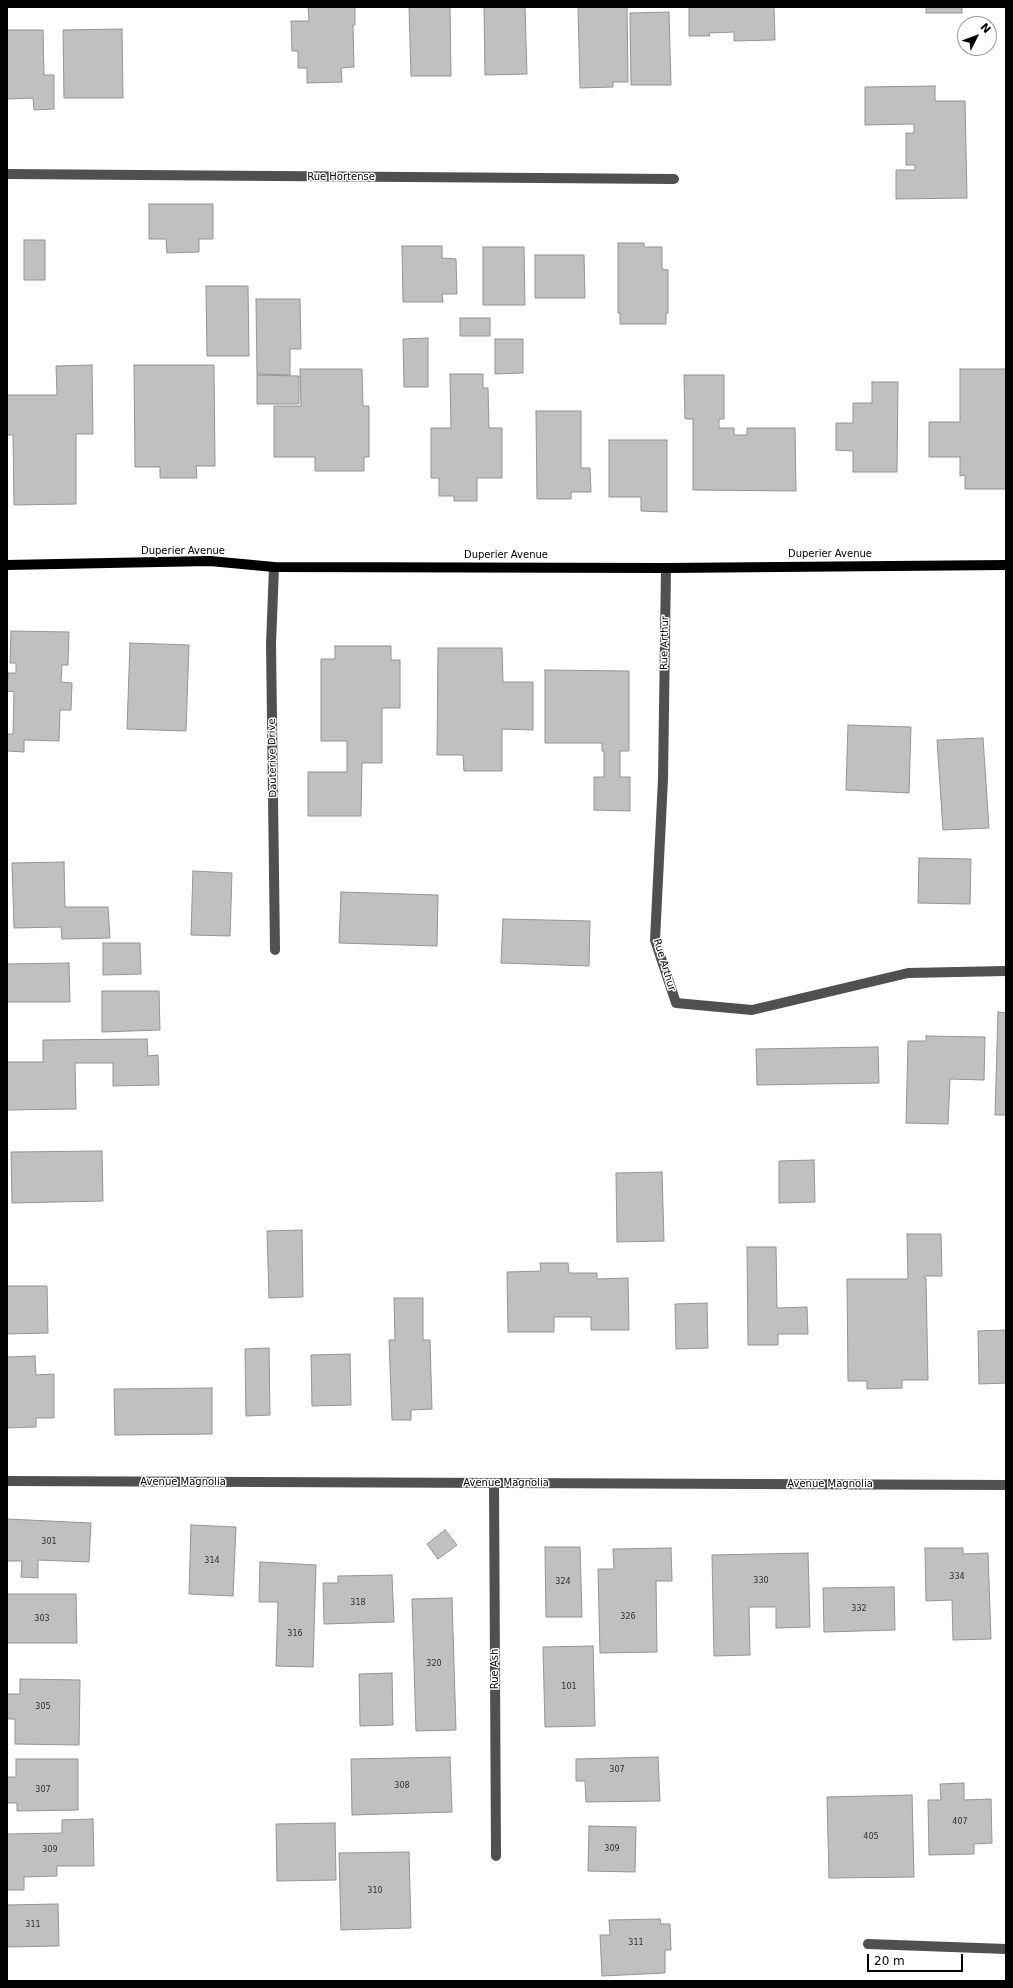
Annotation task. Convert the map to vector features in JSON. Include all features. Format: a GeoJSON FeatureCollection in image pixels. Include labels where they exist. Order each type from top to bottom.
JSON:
{"type":"FeatureCollection","features":[{"type":"Feature","properties":{"kind":"main road","name":"Duperier Avenue"},"geometry":{"type":"LineString","coordinates":[[7,566],[210,561],[274,567],[666,568],[1006,565]]}},
{"type":"Feature","properties":{"kind":"street","name":"Rue Hortense"},"geometry":{"type":"LineString","coordinates":[[7,174],[674,179]]}},
{"type":"Feature","properties":{"kind":"street","name":"Dauterive Drive"},"geometry":{"type":"LineString","coordinates":[[274,567],[271,644],[275,950]]}},
{"type":"Feature","properties":{"kind":"street","name":"Rue Arthur"},"geometry":{"type":"LineString","coordinates":[[666,568],[663,779],[655,940],[676,1003],[752,1010],[908,973],[1006,971]]}},
{"type":"Feature","properties":{"kind":"street","name":"Avenue Magnolia"},"geometry":{"type":"LineString","coordinates":[[7,1481],[1006,1484]]}},
{"type":"Feature","properties":{"kind":"street","name":"Rue Ash"},"geometry":{"type":"LineString","coordinates":[[494,1483],[496,1856]]}},
{"type":"Feature","properties":{"kind":"street"},"geometry":{"type":"LineString","coordinates":[[868,1944],[1006,1949]]}},
{"type":"Feature","properties":{"kind":"building"},"geometry":{"type":"Polygon","coordinates":[[[308,7],[355,7],[355,25],[353,25],[354,67],[341,68],[342,82],[307,83],[307,68],[298,68],[298,51],[292,51],[291,21],[309,21],[308,7]]]}},
{"type":"Feature","properties":{"kind":"building"},"geometry":{"type":"Polygon","coordinates":[[[409,7],[450,7],[451,76],[411,76],[409,7]]]}},
{"type":"Feature","properties":{"kind":"building"},"geometry":{"type":"Polygon","coordinates":[[[484,7],[525,7],[527,74],[485,75],[484,7]]]}},
{"type":"Feature","properties":{"kind":"building"},"geometry":{"type":"Polygon","coordinates":[[[578,7],[627,7],[628,82],[613,82],[613,87],[580,88],[578,7]]]}},
{"type":"Feature","properties":{"kind":"building"},"geometry":{"type":"Polygon","coordinates":[[[689,7],[774,7],[775,40],[734,41],[734,32],[709,33],[710,36],[689,36],[689,7]]]}},
{"type":"Feature","properties":{"kind":"building"},"geometry":{"type":"Polygon","coordinates":[[[926,7],[962,7],[962,13],[926,13],[926,7]]]}},
{"type":"Feature","properties":{"kind":"building"},"geometry":{"type":"Polygon","coordinates":[[[669,12],[671,85],[631,85],[630,13],[669,12]]]}},
{"type":"Feature","properties":{"kind":"building"},"geometry":{"type":"Polygon","coordinates":[[[122,29],[123,98],[64,98],[63,30],[122,29]]]}},
{"type":"Feature","properties":{"kind":"building"},"geometry":{"type":"Polygon","coordinates":[[[7,30],[43,30],[44,75],[54,75],[54,109],[34,110],[33,98],[7,99],[7,30]]]}},
{"type":"Feature","properties":{"kind":"building"},"geometry":{"type":"Polygon","coordinates":[[[935,86],[935,101],[965,101],[967,198],[896,199],[896,170],[915,170],[915,165],[906,165],[906,133],[914,133],[914,124],[865,125],[865,87],[935,86]]]}},
{"type":"Feature","properties":{"kind":"building"},"geometry":{"type":"Polygon","coordinates":[[[149,204],[213,204],[213,239],[199,239],[199,252],[167,253],[166,239],[149,239],[149,204]]]}},
{"type":"Feature","properties":{"kind":"building"},"geometry":{"type":"Polygon","coordinates":[[[24,240],[45,240],[45,280],[24,280],[24,240]]]}},
{"type":"Feature","properties":{"kind":"building"},"geometry":{"type":"Polygon","coordinates":[[[618,243],[644,243],[644,247],[662,247],[662,269],[668,270],[668,313],[666,313],[666,324],[620,324],[620,313],[618,313],[618,243]]]}},
{"type":"Feature","properties":{"kind":"building"},"geometry":{"type":"Polygon","coordinates":[[[402,246],[442,246],[442,258],[456,259],[457,294],[442,294],[443,302],[403,302],[402,246]]]}},
{"type":"Feature","properties":{"kind":"building"},"geometry":{"type":"Polygon","coordinates":[[[483,247],[524,247],[525,305],[483,305],[483,247]]]}},
{"type":"Feature","properties":{"kind":"building"},"geometry":{"type":"Polygon","coordinates":[[[535,255],[584,255],[585,298],[535,298],[535,255]]]}},
{"type":"Feature","properties":{"kind":"building"},"geometry":{"type":"Polygon","coordinates":[[[206,286],[248,286],[249,356],[207,356],[206,286]]]}},
{"type":"Feature","properties":{"kind":"building"},"geometry":{"type":"Polygon","coordinates":[[[256,299],[300,299],[301,349],[290,349],[290,375],[257,374],[256,299]]]}},
{"type":"Feature","properties":{"kind":"building"},"geometry":{"type":"Polygon","coordinates":[[[460,318],[490,318],[490,336],[460,336],[460,318]]]}},
{"type":"Feature","properties":{"kind":"building"},"geometry":{"type":"Polygon","coordinates":[[[428,338],[428,387],[404,387],[403,339],[428,338]]]}},
{"type":"Feature","properties":{"kind":"building"},"geometry":{"type":"Polygon","coordinates":[[[495,339],[523,339],[523,373],[495,374],[495,339]]]}},
{"type":"Feature","properties":{"kind":"building"},"geometry":{"type":"Polygon","coordinates":[[[92,365],[93,434],[76,434],[76,504],[14,505],[13,435],[7,435],[7,395],[57,395],[56,366],[92,365]]]}},
{"type":"Feature","properties":{"kind":"building"},"geometry":{"type":"Polygon","coordinates":[[[134,365],[214,365],[215,466],[196,466],[197,478],[160,478],[160,467],[135,467],[134,365]]]}},
{"type":"Feature","properties":{"kind":"building"},"geometry":{"type":"Polygon","coordinates":[[[300,369],[362,369],[363,406],[369,406],[369,457],[364,457],[364,471],[315,471],[315,457],[274,457],[274,406],[301,406],[300,369]]]}},
{"type":"Feature","properties":{"kind":"building"},"geometry":{"type":"Polygon","coordinates":[[[960,369],[1006,369],[1006,489],[965,489],[965,475],[960,476],[960,457],[929,457],[929,422],[960,422],[960,369]]]}},
{"type":"Feature","properties":{"kind":"building"},"geometry":{"type":"Polygon","coordinates":[[[450,374],[483,374],[483,388],[488,388],[489,428],[502,428],[502,478],[477,478],[477,501],[454,501],[454,496],[439,496],[439,478],[431,478],[431,428],[451,428],[450,374]]]}},
{"type":"Feature","properties":{"kind":"building"},"geometry":{"type":"Polygon","coordinates":[[[257,375],[299,376],[299,404],[257,404],[257,375]]]}},
{"type":"Feature","properties":{"kind":"building"},"geometry":{"type":"Polygon","coordinates":[[[684,375],[724,375],[724,419],[719,419],[719,428],[734,428],[734,435],[747,435],[747,428],[795,428],[796,491],[693,490],[693,419],[685,419],[684,375]]]}},
{"type":"Feature","properties":{"kind":"building"},"geometry":{"type":"Polygon","coordinates":[[[872,382],[898,382],[897,472],[853,472],[853,451],[836,450],[836,423],[853,423],[853,403],[872,403],[872,382]]]}},
{"type":"Feature","properties":{"kind":"building"},"geometry":{"type":"Polygon","coordinates":[[[536,411],[581,411],[581,468],[590,468],[591,492],[571,492],[571,499],[537,499],[536,411]]]}},
{"type":"Feature","properties":{"kind":"building"},"geometry":{"type":"Polygon","coordinates":[[[609,440],[667,440],[667,512],[641,511],[641,497],[609,497],[609,440]]]}},
{"type":"Feature","properties":{"kind":"building"},"geometry":{"type":"Polygon","coordinates":[[[11,631],[69,632],[68,665],[62,665],[61,682],[72,683],[71,710],[60,710],[59,741],[24,740],[24,752],[7,751],[7,734],[13,734],[14,692],[7,691],[8,673],[16,673],[16,663],[10,663],[11,631]]]}},
{"type":"Feature","properties":{"kind":"building"},"geometry":{"type":"Polygon","coordinates":[[[130,643],[189,645],[186,731],[127,729],[130,643]]]}},
{"type":"Feature","properties":{"kind":"building"},"geometry":{"type":"Polygon","coordinates":[[[335,646],[391,646],[391,660],[400,660],[400,708],[382,708],[382,763],[362,763],[361,816],[308,816],[308,772],[347,772],[347,741],[321,741],[321,659],[335,659],[335,646]]]}},
{"type":"Feature","properties":{"kind":"building"},"geometry":{"type":"Polygon","coordinates":[[[438,648],[502,648],[503,682],[533,682],[533,730],[502,729],[502,771],[464,771],[463,755],[437,755],[438,648]]]}},
{"type":"Feature","properties":{"kind":"building"},"geometry":{"type":"Polygon","coordinates":[[[545,670],[629,671],[629,751],[620,751],[620,777],[630,777],[630,811],[594,810],[594,777],[604,777],[604,751],[602,751],[602,743],[545,743],[545,670]]]}},
{"type":"Feature","properties":{"kind":"building"},"geometry":{"type":"Polygon","coordinates":[[[848,725],[911,727],[909,793],[846,790],[848,725]]]}},
{"type":"Feature","properties":{"kind":"building"},"geometry":{"type":"Polygon","coordinates":[[[983,738],[989,828],[943,830],[937,740],[983,738]]]}},
{"type":"Feature","properties":{"kind":"building"},"geometry":{"type":"Polygon","coordinates":[[[919,858],[971,859],[970,904],[918,903],[919,858]]]}},
{"type":"Feature","properties":{"kind":"building"},"geometry":{"type":"Polygon","coordinates":[[[64,862],[65,907],[108,907],[110,938],[62,939],[61,927],[14,928],[12,863],[64,862]]]}},
{"type":"Feature","properties":{"kind":"building"},"geometry":{"type":"Polygon","coordinates":[[[193,871],[232,873],[230,936],[191,935],[193,871]]]}},
{"type":"Feature","properties":{"kind":"building"},"geometry":{"type":"Polygon","coordinates":[[[341,892],[438,895],[437,946],[339,943],[341,892]]]}},
{"type":"Feature","properties":{"kind":"building"},"geometry":{"type":"Polygon","coordinates":[[[503,919],[590,921],[589,966],[501,963],[503,919]]]}},
{"type":"Feature","properties":{"kind":"building"},"geometry":{"type":"Polygon","coordinates":[[[103,943],[140,943],[141,974],[103,975],[103,943]]]}},
{"type":"Feature","properties":{"kind":"building"},"geometry":{"type":"Polygon","coordinates":[[[69,963],[70,1002],[7,1002],[7,964],[69,963]]]}},
{"type":"Feature","properties":{"kind":"building"},"geometry":{"type":"Polygon","coordinates":[[[102,991],[159,991],[160,1030],[102,1032],[102,991]]]}},
{"type":"Feature","properties":{"kind":"building"},"geometry":{"type":"Polygon","coordinates":[[[998,1012],[1006,1013],[1006,1115],[995,1115],[998,1012]]]}},
{"type":"Feature","properties":{"kind":"building"},"geometry":{"type":"Polygon","coordinates":[[[926,1036],[985,1037],[984,1080],[950,1079],[948,1124],[906,1123],[908,1041],[926,1041],[926,1036]]]}},
{"type":"Feature","properties":{"kind":"building"},"geometry":{"type":"Polygon","coordinates":[[[147,1039],[148,1056],[158,1055],[159,1085],[113,1086],[113,1063],[75,1063],[76,1109],[7,1110],[7,1062],[43,1062],[43,1040],[147,1039]]]}},
{"type":"Feature","properties":{"kind":"building"},"geometry":{"type":"Polygon","coordinates":[[[878,1047],[879,1083],[757,1085],[756,1049],[878,1047]]]}},
{"type":"Feature","properties":{"kind":"building"},"geometry":{"type":"Polygon","coordinates":[[[102,1151],[103,1201],[12,1203],[11,1152],[102,1151]]]}},
{"type":"Feature","properties":{"kind":"building"},"geometry":{"type":"Polygon","coordinates":[[[814,1160],[815,1202],[779,1203],[779,1161],[814,1160]]]}},
{"type":"Feature","properties":{"kind":"building"},"geometry":{"type":"Polygon","coordinates":[[[662,1172],[664,1241],[617,1242],[616,1173],[662,1172]]]}},
{"type":"Feature","properties":{"kind":"building"},"geometry":{"type":"Polygon","coordinates":[[[302,1230],[303,1297],[269,1298],[267,1231],[302,1230]]]}},
{"type":"Feature","properties":{"kind":"building"},"geometry":{"type":"Polygon","coordinates":[[[907,1234],[941,1234],[942,1276],[925,1276],[924,1278],[926,1278],[928,1380],[902,1380],[902,1388],[867,1389],[867,1381],[848,1381],[847,1279],[908,1279],[907,1234]]]}},
{"type":"Feature","properties":{"kind":"building"},"geometry":{"type":"Polygon","coordinates":[[[747,1247],[776,1247],[777,1308],[807,1307],[808,1334],[778,1334],[778,1345],[748,1345],[747,1247]]]}},
{"type":"Feature","properties":{"kind":"building"},"geometry":{"type":"Polygon","coordinates":[[[540,1263],[568,1263],[569,1273],[597,1273],[597,1279],[628,1278],[629,1330],[591,1330],[591,1317],[554,1317],[554,1332],[508,1332],[507,1272],[541,1271],[540,1263]]]}},
{"type":"Feature","properties":{"kind":"building"},"geometry":{"type":"Polygon","coordinates":[[[7,1286],[47,1286],[48,1333],[7,1334],[7,1286]]]}},
{"type":"Feature","properties":{"kind":"building"},"geometry":{"type":"Polygon","coordinates":[[[394,1298],[423,1298],[423,1340],[430,1340],[432,1409],[411,1410],[411,1420],[392,1420],[389,1340],[395,1340],[394,1298]]]}},
{"type":"Feature","properties":{"kind":"building"},"geometry":{"type":"Polygon","coordinates":[[[707,1303],[708,1348],[676,1349],[675,1304],[707,1303]]]}},
{"type":"Feature","properties":{"kind":"building"},"geometry":{"type":"Polygon","coordinates":[[[1006,1330],[1006,1383],[979,1384],[978,1331],[1006,1330]]]}},
{"type":"Feature","properties":{"kind":"building"},"geometry":{"type":"Polygon","coordinates":[[[269,1348],[270,1415],[246,1416],[245,1349],[269,1348]]]}},
{"type":"Feature","properties":{"kind":"building"},"geometry":{"type":"Polygon","coordinates":[[[350,1354],[351,1405],[312,1406],[311,1355],[350,1354]]]}},
{"type":"Feature","properties":{"kind":"building"},"geometry":{"type":"Polygon","coordinates":[[[35,1356],[36,1375],[54,1374],[54,1418],[36,1418],[36,1427],[7,1428],[7,1357],[35,1356]]]}},
{"type":"Feature","properties":{"kind":"building"},"geometry":{"type":"Polygon","coordinates":[[[212,1388],[212,1434],[115,1435],[114,1389],[212,1388]]]}},
{"type":"Feature","properties":{"kind":"building"},"geometry":{"type":"Polygon","coordinates":[[[7,1519],[91,1523],[89,1562],[38,1560],[38,1578],[21,1577],[22,1561],[7,1561],[7,1519]]]}},
{"type":"Feature","properties":{"kind":"building"},"geometry":{"type":"Polygon","coordinates":[[[191,1525],[236,1527],[233,1596],[189,1594],[191,1525]]]}},
{"type":"Feature","properties":{"kind":"building"},"geometry":{"type":"Polygon","coordinates":[[[445,1530],[457,1545],[438,1559],[427,1544],[445,1530]]]}},
{"type":"Feature","properties":{"kind":"building"},"geometry":{"type":"Polygon","coordinates":[[[545,1547],[580,1547],[582,1617],[546,1617],[545,1547]]]}},
{"type":"Feature","properties":{"kind":"building"},"geometry":{"type":"Polygon","coordinates":[[[671,1548],[672,1581],[656,1581],[657,1652],[600,1653],[598,1569],[614,1569],[613,1549],[671,1548]]]}},
{"type":"Feature","properties":{"kind":"building"},"geometry":{"type":"Polygon","coordinates":[[[925,1548],[963,1548],[963,1554],[988,1553],[991,1639],[953,1640],[952,1600],[926,1601],[925,1548]]]}},
{"type":"Feature","properties":{"kind":"building"},"geometry":{"type":"Polygon","coordinates":[[[808,1553],[810,1627],[776,1628],[776,1607],[749,1607],[750,1655],[714,1656],[712,1555],[808,1553]]]}},
{"type":"Feature","properties":{"kind":"building"},"geometry":{"type":"Polygon","coordinates":[[[260,1562],[316,1565],[313,1667],[276,1666],[278,1602],[259,1602],[260,1562]]]}},
{"type":"Feature","properties":{"kind":"building"},"geometry":{"type":"Polygon","coordinates":[[[392,1575],[394,1622],[324,1624],[323,1583],[338,1583],[338,1576],[392,1575]]]}},
{"type":"Feature","properties":{"kind":"building"},"geometry":{"type":"Polygon","coordinates":[[[894,1587],[895,1630],[824,1632],[823,1588],[894,1587]]]}},
{"type":"Feature","properties":{"kind":"building"},"geometry":{"type":"Polygon","coordinates":[[[7,1594],[76,1594],[77,1643],[7,1643],[7,1594]]]}},
{"type":"Feature","properties":{"kind":"building"},"geometry":{"type":"Polygon","coordinates":[[[452,1598],[456,1730],[416,1731],[412,1599],[452,1598]]]}},
{"type":"Feature","properties":{"kind":"building"},"geometry":{"type":"Polygon","coordinates":[[[593,1646],[595,1726],[545,1727],[543,1647],[593,1646]]]}},
{"type":"Feature","properties":{"kind":"building"},"geometry":{"type":"Polygon","coordinates":[[[392,1673],[393,1725],[360,1726],[359,1674],[392,1673]]]}},
{"type":"Feature","properties":{"kind":"building"},"geometry":{"type":"Polygon","coordinates":[[[20,1679],[80,1680],[79,1745],[15,1744],[15,1719],[7,1719],[7,1694],[20,1694],[20,1679]]]}},
{"type":"Feature","properties":{"kind":"building"},"geometry":{"type":"Polygon","coordinates":[[[450,1757],[452,1812],[352,1815],[351,1759],[450,1757]]]}},
{"type":"Feature","properties":{"kind":"building"},"geometry":{"type":"Polygon","coordinates":[[[658,1757],[660,1801],[586,1802],[585,1781],[576,1781],[576,1759],[658,1757]]]}},
{"type":"Feature","properties":{"kind":"building"},"geometry":{"type":"Polygon","coordinates":[[[16,1759],[78,1759],[78,1810],[17,1811],[17,1803],[7,1803],[7,1777],[16,1777],[16,1759]]]}},
{"type":"Feature","properties":{"kind":"building"},"geometry":{"type":"Polygon","coordinates":[[[964,1783],[964,1800],[991,1799],[992,1843],[974,1844],[974,1854],[929,1855],[928,1800],[941,1800],[940,1784],[964,1783]]]}},
{"type":"Feature","properties":{"kind":"building"},"geometry":{"type":"Polygon","coordinates":[[[912,1795],[914,1877],[829,1878],[827,1797],[912,1795]]]}},
{"type":"Feature","properties":{"kind":"building"},"geometry":{"type":"Polygon","coordinates":[[[93,1819],[94,1866],[57,1866],[57,1876],[24,1877],[24,1890],[7,1890],[7,1834],[62,1833],[62,1820],[93,1819]]]}},
{"type":"Feature","properties":{"kind":"building"},"geometry":{"type":"Polygon","coordinates":[[[335,1823],[336,1880],[277,1881],[276,1824],[335,1823]]]}},
{"type":"Feature","properties":{"kind":"building"},"geometry":{"type":"Polygon","coordinates":[[[589,1826],[636,1827],[635,1872],[588,1871],[589,1826]]]}},
{"type":"Feature","properties":{"kind":"building"},"geometry":{"type":"Polygon","coordinates":[[[409,1852],[411,1928],[341,1930],[339,1853],[409,1852]]]}},
{"type":"Feature","properties":{"kind":"building"},"geometry":{"type":"Polygon","coordinates":[[[58,1904],[59,1946],[7,1947],[7,1905],[58,1904]]]}},
{"type":"Feature","properties":{"kind":"building"},"geometry":{"type":"Polygon","coordinates":[[[660,1919],[661,1924],[670,1924],[671,1950],[665,1950],[665,1973],[602,1976],[600,1935],[610,1935],[609,1920],[660,1919]]]}}]}
